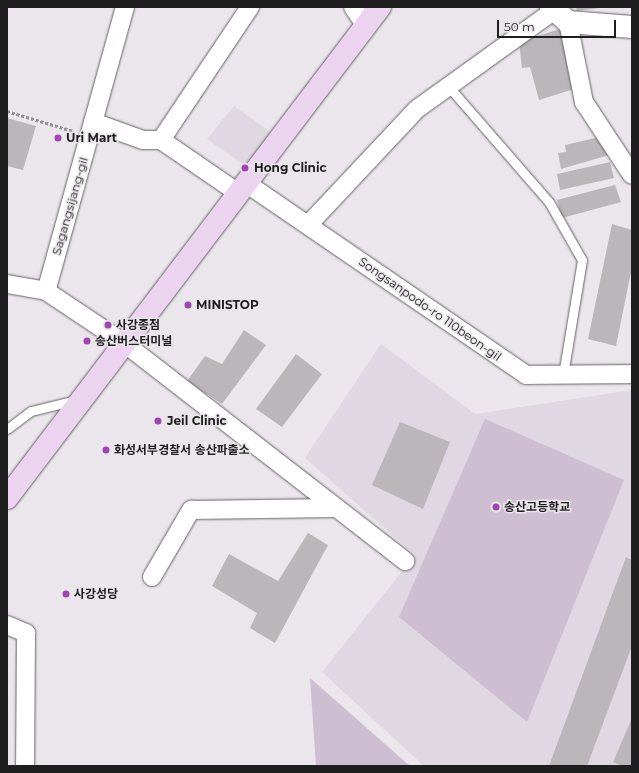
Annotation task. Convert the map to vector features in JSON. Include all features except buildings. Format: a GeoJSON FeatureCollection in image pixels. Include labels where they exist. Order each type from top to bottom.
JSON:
{"type":"FeatureCollection","features":[{"type":"Feature","properties":{"kind":"main road"},"geometry":{"type":"LineString","coordinates":[[7,498],[380,7]]}},
{"type":"Feature","properties":{"kind":"street"},"geometry":{"type":"LineString","coordinates":[[91,129],[143,140],[161,140],[250,7]]}},
{"type":"Feature","properties":{"kind":"street"},"geometry":{"type":"LineString","coordinates":[[353,7],[366,26]]}},
{"type":"Feature","properties":{"kind":"street","name":"Sagangsijang-gil"},"geometry":{"type":"LineString","coordinates":[[46,291],[91,129],[122,8]]}},
{"type":"Feature","properties":{"kind":"street"},"geometry":{"type":"LineString","coordinates":[[558,13],[584,102],[632,175]]}},
{"type":"Feature","properties":{"kind":"street"},"geometry":{"type":"LineString","coordinates":[[308,226],[417,110],[558,13],[632,27]]}},
{"type":"Feature","properties":{"kind":"street","name":"Songsanpodo-ro 110beon-gil"},"geometry":{"type":"LineString","coordinates":[[161,140],[308,226],[526,375],[632,374]]}},
{"type":"Feature","properties":{"kind":"street"},"geometry":{"type":"LineString","coordinates":[[7,284],[46,291],[124,343],[405,561]]}},
{"type":"Feature","properties":{"kind":"street"},"geometry":{"type":"LineString","coordinates":[[152,577],[191,510],[336,508]]}},
{"type":"Feature","properties":{"kind":"street"},"geometry":{"type":"LineString","coordinates":[[7,626],[26,634],[25,766]]}},
{"type":"Feature","properties":{"kind":"lane"},"geometry":{"type":"LineString","coordinates":[[449,87],[550,202],[582,260],[563,375]]}},
{"type":"Feature","properties":{"kind":"lane"},"geometry":{"type":"LineString","coordinates":[[7,430],[31,411],[81,399]]}},
{"type":"Feature","properties":{"kind":"path"},"geometry":{"type":"LineString","coordinates":[[7,111],[91,129]]}},
{"type":"Feature","properties":{"kind":"shaded area"},"geometry":{"type":"Polygon","coordinates":[[[234,106],[276,136],[250,169],[207,139],[234,106]]]}},
{"type":"Feature","properties":{"kind":"shaded area","name":"송산고등학교"},"geometry":{"type":"Polygon","coordinates":[[[381,344],[475,414],[632,390],[632,766],[424,766],[322,672],[415,555],[305,458],[381,344]]]}},
{"type":"Feature","properties":{"kind":"shaded area"},"geometry":{"type":"Polygon","coordinates":[[[485,419],[624,480],[527,722],[399,617],[485,419]]]}},
{"type":"Feature","properties":{"kind":"shaded area"},"geometry":{"type":"Polygon","coordinates":[[[310,678],[410,766],[316,766],[310,678]]]}},
{"type":"Feature","properties":{"kind":"place","name":"Uri Mart"},"geometry":{"type":"Point","coordinates":[58,138]}},
{"type":"Feature","properties":{"kind":"place","name":"Hong Clinic"},"geometry":{"type":"Point","coordinates":[245,168]}},
{"type":"Feature","properties":{"kind":"place","name":"MINISTOP"},"geometry":{"type":"Point","coordinates":[188,305]}},
{"type":"Feature","properties":{"kind":"place","name":"사강종점"},"geometry":{"type":"Point","coordinates":[108,325]}},
{"type":"Feature","properties":{"kind":"place","name":"송산버스터미널"},"geometry":{"type":"Point","coordinates":[87,341]}},
{"type":"Feature","properties":{"kind":"place","name":"Jeil Clinic"},"geometry":{"type":"Point","coordinates":[158,421]}},
{"type":"Feature","properties":{"kind":"place","name":"화성서부경찰서 송산파출소"},"geometry":{"type":"Point","coordinates":[106,450]}},
{"type":"Feature","properties":{"kind":"place","name":"송산고등학교"},"geometry":{"type":"Point","coordinates":[496,507]}},
{"type":"Feature","properties":{"kind":"place","name":"사강성당"},"geometry":{"type":"Point","coordinates":[66,594]}}]}
